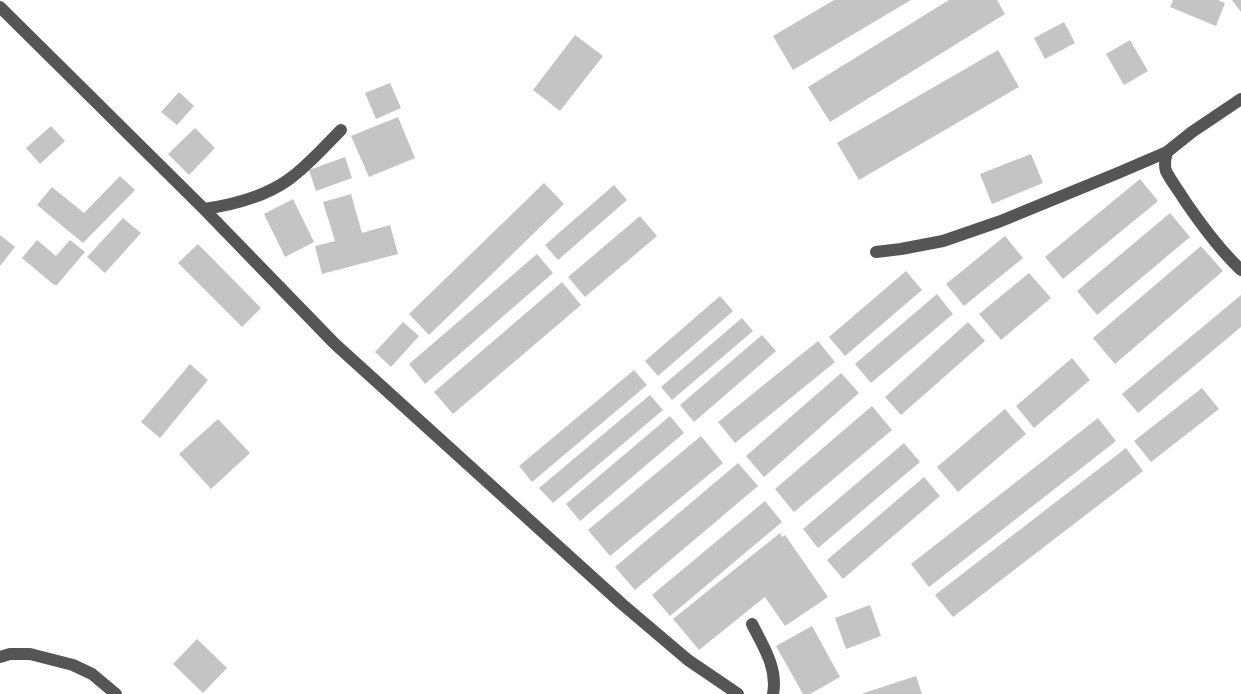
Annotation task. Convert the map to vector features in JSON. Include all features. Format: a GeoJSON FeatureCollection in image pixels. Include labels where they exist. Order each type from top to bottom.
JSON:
{"type":"FeatureCollection","features":[{"type":"Feature","properties":{"kind":"street"},"geometry":{"type":"LineString","coordinates":[[0,7],[204,209],[335,344],[600,584],[688,660],[738,694]]}},
{"type":"Feature","properties":{"kind":"street"},"geometry":{"type":"LineString","coordinates":[[876,252],[943,241],[1001,221],[1167,152],[1241,98]]}},
{"type":"Feature","properties":{"kind":"street"},"geometry":{"type":"LineString","coordinates":[[204,209],[226,206],[255,197],[286,181],[312,160],[341,130]]}},
{"type":"Feature","properties":{"kind":"street"},"geometry":{"type":"LineString","coordinates":[[1167,152],[1166,170],[1179,191],[1208,234],[1224,254],[1241,270]]}},
{"type":"Feature","properties":{"kind":"street"},"geometry":{"type":"LineString","coordinates":[[752,624],[770,661],[775,684],[773,694]]}},
{"type":"Feature","properties":{"kind":"street"},"geometry":{"type":"LineString","coordinates":[[0,657],[10,654],[30,654],[73,664],[92,674],[116,694]]}},
{"type":"Feature","properties":{"kind":"building"},"geometry":{"type":"Polygon","coordinates":[[[834,0],[911,0],[793,70],[773,36],[834,0]]]}},
{"type":"Feature","properties":{"kind":"building"},"geometry":{"type":"Polygon","coordinates":[[[949,0],[997,0],[1005,14],[830,122],[808,87],[949,0]]]}},
{"type":"Feature","properties":{"kind":"building"},"geometry":{"type":"Polygon","coordinates":[[[1173,0],[1218,0],[1225,3],[1216,26],[1170,7],[1173,0]]]}},
{"type":"Feature","properties":{"kind":"building"},"geometry":{"type":"Polygon","coordinates":[[[1232,0],[1241,0],[1241,12],[1232,0]]]}},
{"type":"Feature","properties":{"kind":"building"},"geometry":{"type":"Polygon","coordinates":[[[1064,22],[1075,43],[1045,59],[1034,38],[1064,22]]]}},
{"type":"Feature","properties":{"kind":"building"},"geometry":{"type":"Polygon","coordinates":[[[575,35],[603,56],[560,111],[533,90],[575,35]]]}},
{"type":"Feature","properties":{"kind":"building"},"geometry":{"type":"Polygon","coordinates":[[[1130,40],[1148,71],[1124,85],[1106,54],[1130,40]]]}},
{"type":"Feature","properties":{"kind":"building"},"geometry":{"type":"Polygon","coordinates":[[[998,50],[1019,87],[859,180],[837,143],[998,50]]]}},
{"type":"Feature","properties":{"kind":"building"},"geometry":{"type":"Polygon","coordinates":[[[390,83],[401,108],[376,119],[365,93],[390,83]]]}},
{"type":"Feature","properties":{"kind":"building"},"geometry":{"type":"Polygon","coordinates":[[[179,92],[194,106],[177,125],[161,112],[179,92]]]}},
{"type":"Feature","properties":{"kind":"building"},"geometry":{"type":"Polygon","coordinates":[[[398,117],[415,158],[369,177],[351,136],[398,117]]]}},
{"type":"Feature","properties":{"kind":"building"},"geometry":{"type":"Polygon","coordinates":[[[51,126],[65,141],[40,164],[26,148],[51,126]]]}},
{"type":"Feature","properties":{"kind":"building"},"geometry":{"type":"Polygon","coordinates":[[[195,128],[215,148],[189,175],[168,154],[195,128]]]}},
{"type":"Feature","properties":{"kind":"building"},"geometry":{"type":"Polygon","coordinates":[[[1031,154],[1043,183],[992,204],[980,174],[1031,154]]]}},
{"type":"Feature","properties":{"kind":"building"},"geometry":{"type":"Polygon","coordinates":[[[345,157],[352,178],[316,191],[309,170],[345,157]]]}},
{"type":"Feature","properties":{"kind":"building"},"geometry":{"type":"Polygon","coordinates":[[[120,176],[135,190],[83,243],[37,205],[52,187],[84,213],[120,176]]]}},
{"type":"Feature","properties":{"kind":"building"},"geometry":{"type":"Polygon","coordinates":[[[1140,179],[1158,201],[1063,279],[1045,257],[1140,179]]]}},
{"type":"Feature","properties":{"kind":"building"},"geometry":{"type":"Polygon","coordinates":[[[544,183],[564,204],[429,335],[409,314],[544,183]]]}},
{"type":"Feature","properties":{"kind":"building"},"geometry":{"type":"Polygon","coordinates":[[[614,185],[627,200],[558,260],[545,245],[614,185]]]}},
{"type":"Feature","properties":{"kind":"building"},"geometry":{"type":"Polygon","coordinates":[[[351,194],[362,233],[390,225],[398,254],[322,274],[315,246],[335,241],[323,202],[351,194]]]}},
{"type":"Feature","properties":{"kind":"building"},"geometry":{"type":"Polygon","coordinates":[[[293,199],[314,242],[285,257],[264,214],[293,199]]]}},
{"type":"Feature","properties":{"kind":"building"},"geometry":{"type":"Polygon","coordinates":[[[1170,213],[1190,237],[1097,315],[1077,291],[1170,213]]]}},
{"type":"Feature","properties":{"kind":"building"},"geometry":{"type":"Polygon","coordinates":[[[640,216],[657,236],[585,297],[568,277],[640,216]]]}},
{"type":"Feature","properties":{"kind":"building"},"geometry":{"type":"Polygon","coordinates":[[[123,218],[141,233],[105,273],[87,257],[123,218]]]}},
{"type":"Feature","properties":{"kind":"building"},"geometry":{"type":"Polygon","coordinates":[[[0,235],[15,247],[0,266],[0,235]]]}},
{"type":"Feature","properties":{"kind":"building"},"geometry":{"type":"Polygon","coordinates":[[[1005,236],[1023,258],[964,306],[946,284],[1005,236]]]}},
{"type":"Feature","properties":{"kind":"building"},"geometry":{"type":"Polygon","coordinates":[[[37,240],[56,256],[70,240],[85,252],[56,286],[22,258],[37,240]]]}},
{"type":"Feature","properties":{"kind":"building"},"geometry":{"type":"Polygon","coordinates":[[[198,244],[261,308],[242,327],[178,263],[198,244]]]}},
{"type":"Feature","properties":{"kind":"building"},"geometry":{"type":"Polygon","coordinates":[[[1201,246],[1223,271],[1115,364],[1093,338],[1201,246]]]}},
{"type":"Feature","properties":{"kind":"building"},"geometry":{"type":"Polygon","coordinates":[[[537,254],[553,273],[425,384],[409,364],[537,254]]]}},
{"type":"Feature","properties":{"kind":"building"},"geometry":{"type":"Polygon","coordinates":[[[906,271],[922,290],[845,356],[829,337],[906,271]]]}},
{"type":"Feature","properties":{"kind":"building"},"geometry":{"type":"Polygon","coordinates":[[[1029,273],[1051,298],[1001,340],[979,314],[1029,273]]]}},
{"type":"Feature","properties":{"kind":"building"},"geometry":{"type":"Polygon","coordinates":[[[562,282],[581,305],[453,414],[434,392],[562,282]]]}},
{"type":"Feature","properties":{"kind":"building"},"geometry":{"type":"Polygon","coordinates":[[[937,294],[953,314],[871,383],[855,364],[937,294]]]}},
{"type":"Feature","properties":{"kind":"building"},"geometry":{"type":"Polygon","coordinates":[[[1241,295],[1241,327],[1138,413],[1122,394],[1241,295]]]}},
{"type":"Feature","properties":{"kind":"building"},"geometry":{"type":"Polygon","coordinates":[[[720,296],[733,311],[658,376],[645,361],[720,296]]]}},
{"type":"Feature","properties":{"kind":"building"},"geometry":{"type":"Polygon","coordinates":[[[742,318],[753,331],[672,400],[661,387],[742,318]]]}},
{"type":"Feature","properties":{"kind":"building"},"geometry":{"type":"Polygon","coordinates":[[[403,322],[419,336],[391,367],[375,352],[403,322]]]}},
{"type":"Feature","properties":{"kind":"building"},"geometry":{"type":"Polygon","coordinates":[[[968,322],[985,341],[901,415],[885,397],[968,322]]]}},
{"type":"Feature","properties":{"kind":"building"},"geometry":{"type":"Polygon","coordinates":[[[762,335],[776,351],[694,422],[680,405],[762,335]]]}},
{"type":"Feature","properties":{"kind":"building"},"geometry":{"type":"Polygon","coordinates":[[[818,341],[835,362],[735,443],[718,422],[818,341]]]}},
{"type":"Feature","properties":{"kind":"building"},"geometry":{"type":"Polygon","coordinates":[[[1072,358],[1090,380],[1034,428],[1016,406],[1072,358]]]}},
{"type":"Feature","properties":{"kind":"building"},"geometry":{"type":"Polygon","coordinates":[[[190,364],[208,380],[160,438],[141,422],[190,364]]]}},
{"type":"Feature","properties":{"kind":"building"},"geometry":{"type":"Polygon","coordinates":[[[634,370],[647,385],[532,482],[519,466],[634,370]]]}},
{"type":"Feature","properties":{"kind":"building"},"geometry":{"type":"Polygon","coordinates":[[[841,373],[859,393],[764,477],[746,456],[841,373]]]}},
{"type":"Feature","properties":{"kind":"building"},"geometry":{"type":"Polygon","coordinates":[[[1202,388],[1219,409],[1151,462],[1134,441],[1202,388]]]}},
{"type":"Feature","properties":{"kind":"building"},"geometry":{"type":"Polygon","coordinates":[[[650,395],[663,410],[553,503],[539,488],[650,395]]]}},
{"type":"Feature","properties":{"kind":"building"},"geometry":{"type":"Polygon","coordinates":[[[872,406],[892,430],[794,512],[775,489],[872,406]]]}},
{"type":"Feature","properties":{"kind":"building"},"geometry":{"type":"Polygon","coordinates":[[[1005,409],[1026,434],[958,492],[937,467],[1005,409]]]}},
{"type":"Feature","properties":{"kind":"building"},"geometry":{"type":"Polygon","coordinates":[[[670,416],[684,433],[580,521],[566,504],[670,416]]]}},
{"type":"Feature","properties":{"kind":"building"},"geometry":{"type":"Polygon","coordinates":[[[1098,418],[1116,441],[929,587],[911,564],[1098,418]]]}},
{"type":"Feature","properties":{"kind":"building"},"geometry":{"type":"Polygon","coordinates":[[[218,419],[250,453],[211,489],[179,454],[218,419]]]}},
{"type":"Feature","properties":{"kind":"building"},"geometry":{"type":"Polygon","coordinates":[[[701,436],[723,463],[610,556],[588,530],[701,436]]]}},
{"type":"Feature","properties":{"kind":"building"},"geometry":{"type":"Polygon","coordinates":[[[904,443],[920,462],[818,548],[803,529],[904,443]]]}},
{"type":"Feature","properties":{"kind":"building"},"geometry":{"type":"Polygon","coordinates":[[[1126,448],[1143,471],[953,617],[935,595],[1126,448]]]}},
{"type":"Feature","properties":{"kind":"building"},"geometry":{"type":"Polygon","coordinates":[[[738,463],[758,486],[635,590],[615,567],[738,463]]]}},
{"type":"Feature","properties":{"kind":"building"},"geometry":{"type":"Polygon","coordinates":[[[924,477],[940,496],[843,579],[827,560],[924,477]]]}},
{"type":"Feature","properties":{"kind":"building"},"geometry":{"type":"Polygon","coordinates":[[[765,501],[782,522],[670,616],[652,595],[765,501]]]}},
{"type":"Feature","properties":{"kind":"building"},"geometry":{"type":"Polygon","coordinates":[[[780,533],[782,537],[785,535],[828,597],[785,626],[765,597],[699,650],[673,619],[780,533]]]}},
{"type":"Feature","properties":{"kind":"building"},"geometry":{"type":"Polygon","coordinates":[[[870,605],[881,636],[846,649],[835,618],[870,605]]]}},
{"type":"Feature","properties":{"kind":"building"},"geometry":{"type":"Polygon","coordinates":[[[812,626],[840,677],[810,694],[803,694],[776,646],[812,626]]]}},
{"type":"Feature","properties":{"kind":"building"},"geometry":{"type":"Polygon","coordinates":[[[197,639],[227,668],[203,693],[173,664],[197,639]]]}},
{"type":"Feature","properties":{"kind":"building"},"geometry":{"type":"Polygon","coordinates":[[[916,676],[922,694],[861,694],[916,676]]]}}]}
